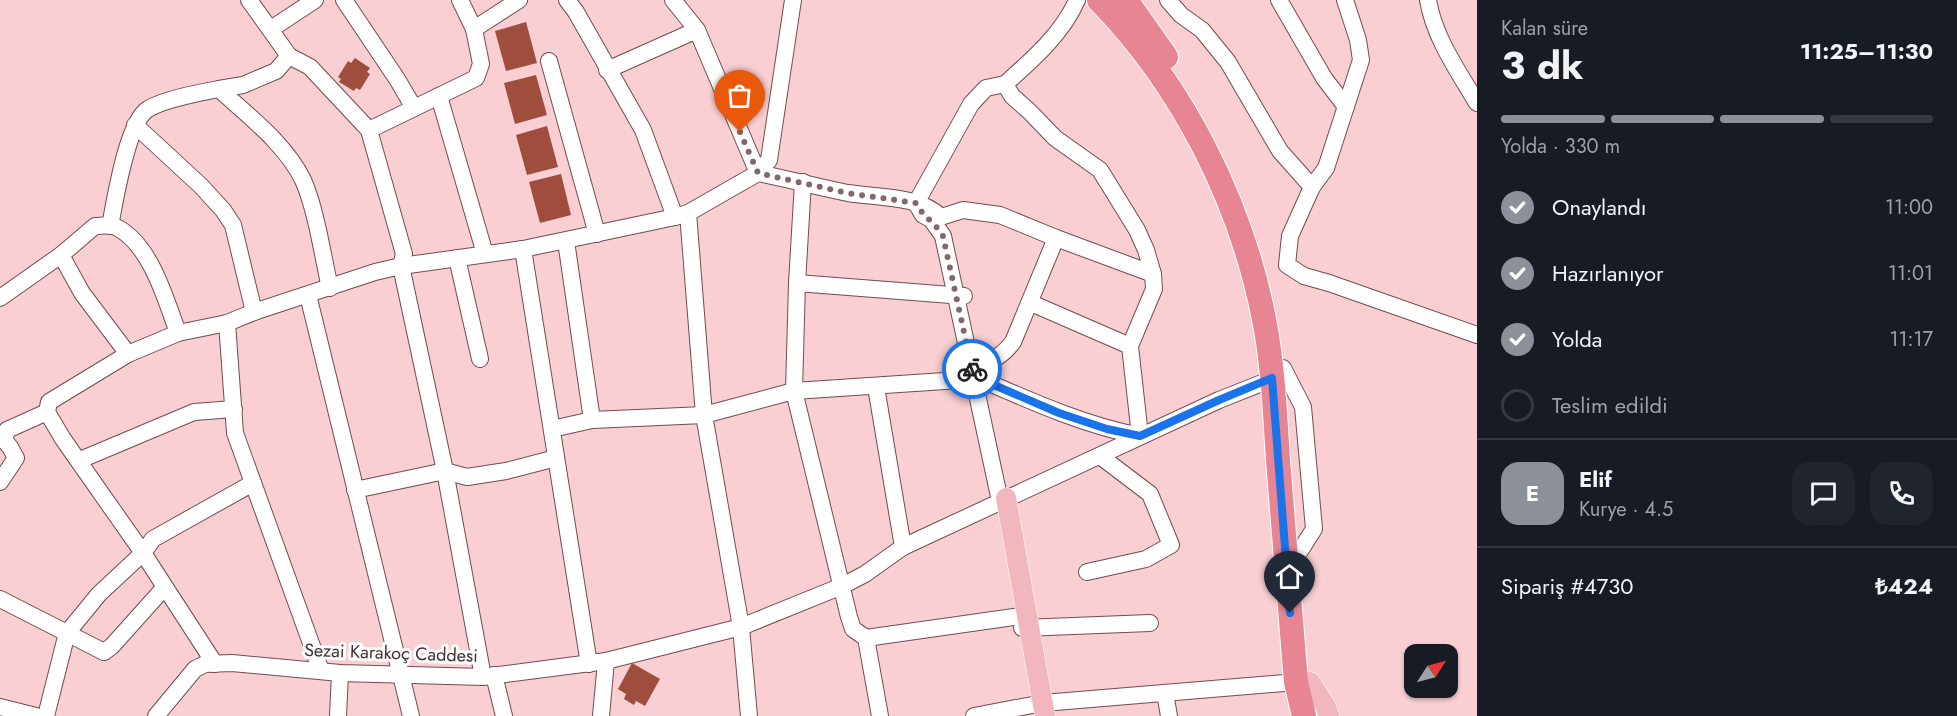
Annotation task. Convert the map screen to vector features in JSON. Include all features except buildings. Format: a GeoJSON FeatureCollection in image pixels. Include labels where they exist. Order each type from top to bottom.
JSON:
{"type":"FeatureCollection","features":[{"type":"Feature","properties":{"kind":"highway"},"geometry":{"type":"LineString","coordinates":[[1106,2],[1149,58],[1186,115],[1221,183],[1250,264],[1278,373],[1300,551],[1304,716]]}},
{"type":"Feature","properties":{"kind":"highway"},"geometry":{"type":"LineString","coordinates":[[1278,373],[1303,682],[1316,716]]}},
{"type":"Feature","properties":{"kind":"main road"},"geometry":{"type":"LineString","coordinates":[[1003,500],[1040,710]]}},
{"type":"Feature","properties":{"kind":"main road"},"geometry":{"type":"LineString","coordinates":[[1303,682],[1326,707],[1329,716]]}},
{"type":"Feature","properties":{"kind":"street"},"geometry":{"type":"LineString","coordinates":[[249,0],[289,56],[310,67],[369,130],[404,254],[400,266],[488,676],[504,716]]}},
{"type":"Feature","properties":{"kind":"street"},"geometry":{"type":"LineString","coordinates":[[271,29],[315,0]]}},
{"type":"Feature","properties":{"kind":"street"},"geometry":{"type":"LineString","coordinates":[[344,0],[414,108]]}},
{"type":"Feature","properties":{"kind":"street"},"geometry":{"type":"LineString","coordinates":[[369,130],[476,78],[481,64],[474,29],[460,0]]}},
{"type":"Feature","properties":{"kind":"street"},"geometry":{"type":"LineString","coordinates":[[474,29],[519,0]]}},
{"type":"Feature","properties":{"kind":"street"},"geometry":{"type":"LineString","coordinates":[[567,0],[643,130],[682,215],[704,415],[741,627],[749,716]]}},
{"type":"Feature","properties":{"kind":"street"},"geometry":{"type":"LineString","coordinates":[[672,0],[697,30],[758,173]]}},
{"type":"Feature","properties":{"kind":"street"},"geometry":{"type":"LineString","coordinates":[[215,664],[80,460],[63,439],[47,412],[49,402],[128,354],[178,333],[226,323],[400,266],[523,249],[682,215],[758,173],[769,160],[793,0]]}},
{"type":"Feature","properties":{"kind":"street"},"geometry":{"type":"LineString","coordinates":[[916,203],[971,104],[986,87],[1005,84],[1037,55],[1072,11],[1077,0]]}},
{"type":"Feature","properties":{"kind":"street"},"geometry":{"type":"LineString","coordinates":[[1168,0],[1181,15],[1202,30],[1228,62],[1280,151],[1312,187]]}},
{"type":"Feature","properties":{"kind":"street"},"geometry":{"type":"LineString","coordinates":[[1279,0],[1324,78],[1346,107]]}},
{"type":"Feature","properties":{"kind":"street"},"geometry":{"type":"LineString","coordinates":[[1344,0],[1358,40],[1361,60],[1326,168],[1312,187],[1290,236],[1287,265],[1304,276],[1477,335]]}},
{"type":"Feature","properties":{"kind":"street"},"geometry":{"type":"LineString","coordinates":[[1428,0],[1444,46],[1477,103]]}},
{"type":"Feature","properties":{"kind":"street"},"geometry":{"type":"LineString","coordinates":[[607,70],[697,30]]}},
{"type":"Feature","properties":{"kind":"street"},"geometry":{"type":"LineString","coordinates":[[110,226],[135,125],[147,110],[181,97],[243,85],[276,71],[289,56]]}},
{"type":"Feature","properties":{"kind":"street"},"geometry":{"type":"LineString","coordinates":[[549,61],[597,234]]}},
{"type":"Feature","properties":{"kind":"street"},"geometry":{"type":"LineString","coordinates":[[552,429],[592,420],[704,415],[794,392],[876,387],[978,375],[1059,413],[1107,429],[1140,436],[1130,346],[1154,289],[1153,274],[1146,250],[1137,230],[1100,170],[1055,138],[1012,96],[1005,84]]}},
{"type":"Feature","properties":{"kind":"street"},"geometry":{"type":"LineString","coordinates":[[219,89],[262,128],[286,154],[303,180],[330,288]]}},
{"type":"Feature","properties":{"kind":"street"},"geometry":{"type":"LineString","coordinates":[[439,96],[485,254]]}},
{"type":"Feature","properties":{"kind":"street"},"geometry":{"type":"LineString","coordinates":[[135,125],[201,186],[233,225],[254,312]]}},
{"type":"Feature","properties":{"kind":"street"},"geometry":{"type":"LineString","coordinates":[[758,173],[847,193],[916,203],[933,210],[941,217],[949,231],[960,295],[1003,500]]}},
{"type":"Feature","properties":{"kind":"street"},"geometry":{"type":"LineString","coordinates":[[803,182],[794,392],[853,629],[866,638],[1025,622],[1150,623]]}},
{"type":"Feature","properties":{"kind":"street"},"geometry":{"type":"LineString","coordinates":[[916,203],[922,215],[932,219],[943,236],[960,295]]}},
{"type":"Feature","properties":{"kind":"street"},"geometry":{"type":"LineString","coordinates":[[941,217],[963,210],[1000,214],[1056,238],[1153,274]]}},
{"type":"Feature","properties":{"kind":"street"},"geometry":{"type":"LineString","coordinates":[[0,298],[61,255],[95,226],[117,227],[136,242],[145,256],[164,295],[178,333]]}},
{"type":"Feature","properties":{"kind":"street"},"geometry":{"type":"LineString","coordinates":[[978,375],[992,361],[1006,352],[1013,342],[1056,238]]}},
{"type":"Feature","properties":{"kind":"street"},"geometry":{"type":"LineString","coordinates":[[566,241],[592,420]]}},
{"type":"Feature","properties":{"kind":"street"},"geometry":{"type":"LineString","coordinates":[[523,249],[556,458],[598,662],[601,716]]}},
{"type":"Feature","properties":{"kind":"street"},"geometry":{"type":"LineString","coordinates":[[61,255],[82,294],[128,354]]}},
{"type":"Feature","properties":{"kind":"street"},"geometry":{"type":"LineString","coordinates":[[457,258],[480,359]]}},
{"type":"Feature","properties":{"kind":"street"},"geometry":{"type":"LineString","coordinates":[[797,283],[960,295]]}},
{"type":"Feature","properties":{"kind":"street"},"geometry":{"type":"LineString","coordinates":[[308,295],[411,716]]}},
{"type":"Feature","properties":{"kind":"street"},"geometry":{"type":"LineString","coordinates":[[1031,303],[1130,346]]}},
{"type":"Feature","properties":{"kind":"street"},"geometry":{"type":"LineString","coordinates":[[226,323],[235,433],[321,671]]}},
{"type":"Feature","properties":{"kind":"street","name":"Sezai Karakoç Caddesi"},"geometry":{"type":"LineString","coordinates":[[215,664],[232,663],[340,673],[439,677],[488,676],[598,662],[741,627],[842,586],[865,574],[903,547],[1278,373]]}},
{"type":"Feature","properties":{"kind":"street"},"geometry":{"type":"LineString","coordinates":[[876,387],[903,547]]}},
{"type":"Feature","properties":{"kind":"street"},"geometry":{"type":"LineString","coordinates":[[80,460],[194,412],[234,409]]}},
{"type":"Feature","properties":{"kind":"street"},"geometry":{"type":"LineString","coordinates":[[0,482],[16,459],[4,440],[4,430],[47,412]]}},
{"type":"Feature","properties":{"kind":"street"},"geometry":{"type":"LineString","coordinates":[[1087,572],[1146,559],[1171,545],[1150,494],[1100,456]]}},
{"type":"Feature","properties":{"kind":"street"},"geometry":{"type":"LineString","coordinates":[[355,490],[445,471],[467,477],[506,471],[556,458]]}},
{"type":"Feature","properties":{"kind":"street"},"geometry":{"type":"LineString","coordinates":[[46,716],[67,633],[99,594],[143,554],[153,539],[253,483]]}},
{"type":"Feature","properties":{"kind":"street"},"geometry":{"type":"LineString","coordinates":[[0,599],[104,652],[164,588]]}},
{"type":"Feature","properties":{"kind":"street"},"geometry":{"type":"LineString","coordinates":[[866,638],[880,716]]}},
{"type":"Feature","properties":{"kind":"street"},"geometry":{"type":"LineString","coordinates":[[156,716],[195,669],[205,664],[215,664]]}},
{"type":"Feature","properties":{"kind":"street"},"geometry":{"type":"LineString","coordinates":[[338,716],[340,673]]}},
{"type":"Feature","properties":{"kind":"street"},"geometry":{"type":"LineString","coordinates":[[974,716],[1040,710],[1165,693],[1303,682]]}},
{"type":"Feature","properties":{"kind":"street"},"geometry":{"type":"LineString","coordinates":[[1165,693],[1169,716]]}},
{"type":"Feature","properties":{"kind":"street"},"geometry":{"type":"LineString","coordinates":[[0,707],[36,716]]}},
{"type":"Feature","properties":{"kind":"way so far"},"geometry":{"type":"LineString","coordinates":[[740,132],[758,173],[847,193],[916,203],[922,215],[932,219],[943,236],[972,369]]}},
{"type":"Feature","properties":{"kind":"route"},"geometry":{"type":"LineString","coordinates":[[972,369],[975,379],[980,379],[1059,413],[1107,429],[1140,436],[1272,378],[1290,613]]}}]}
